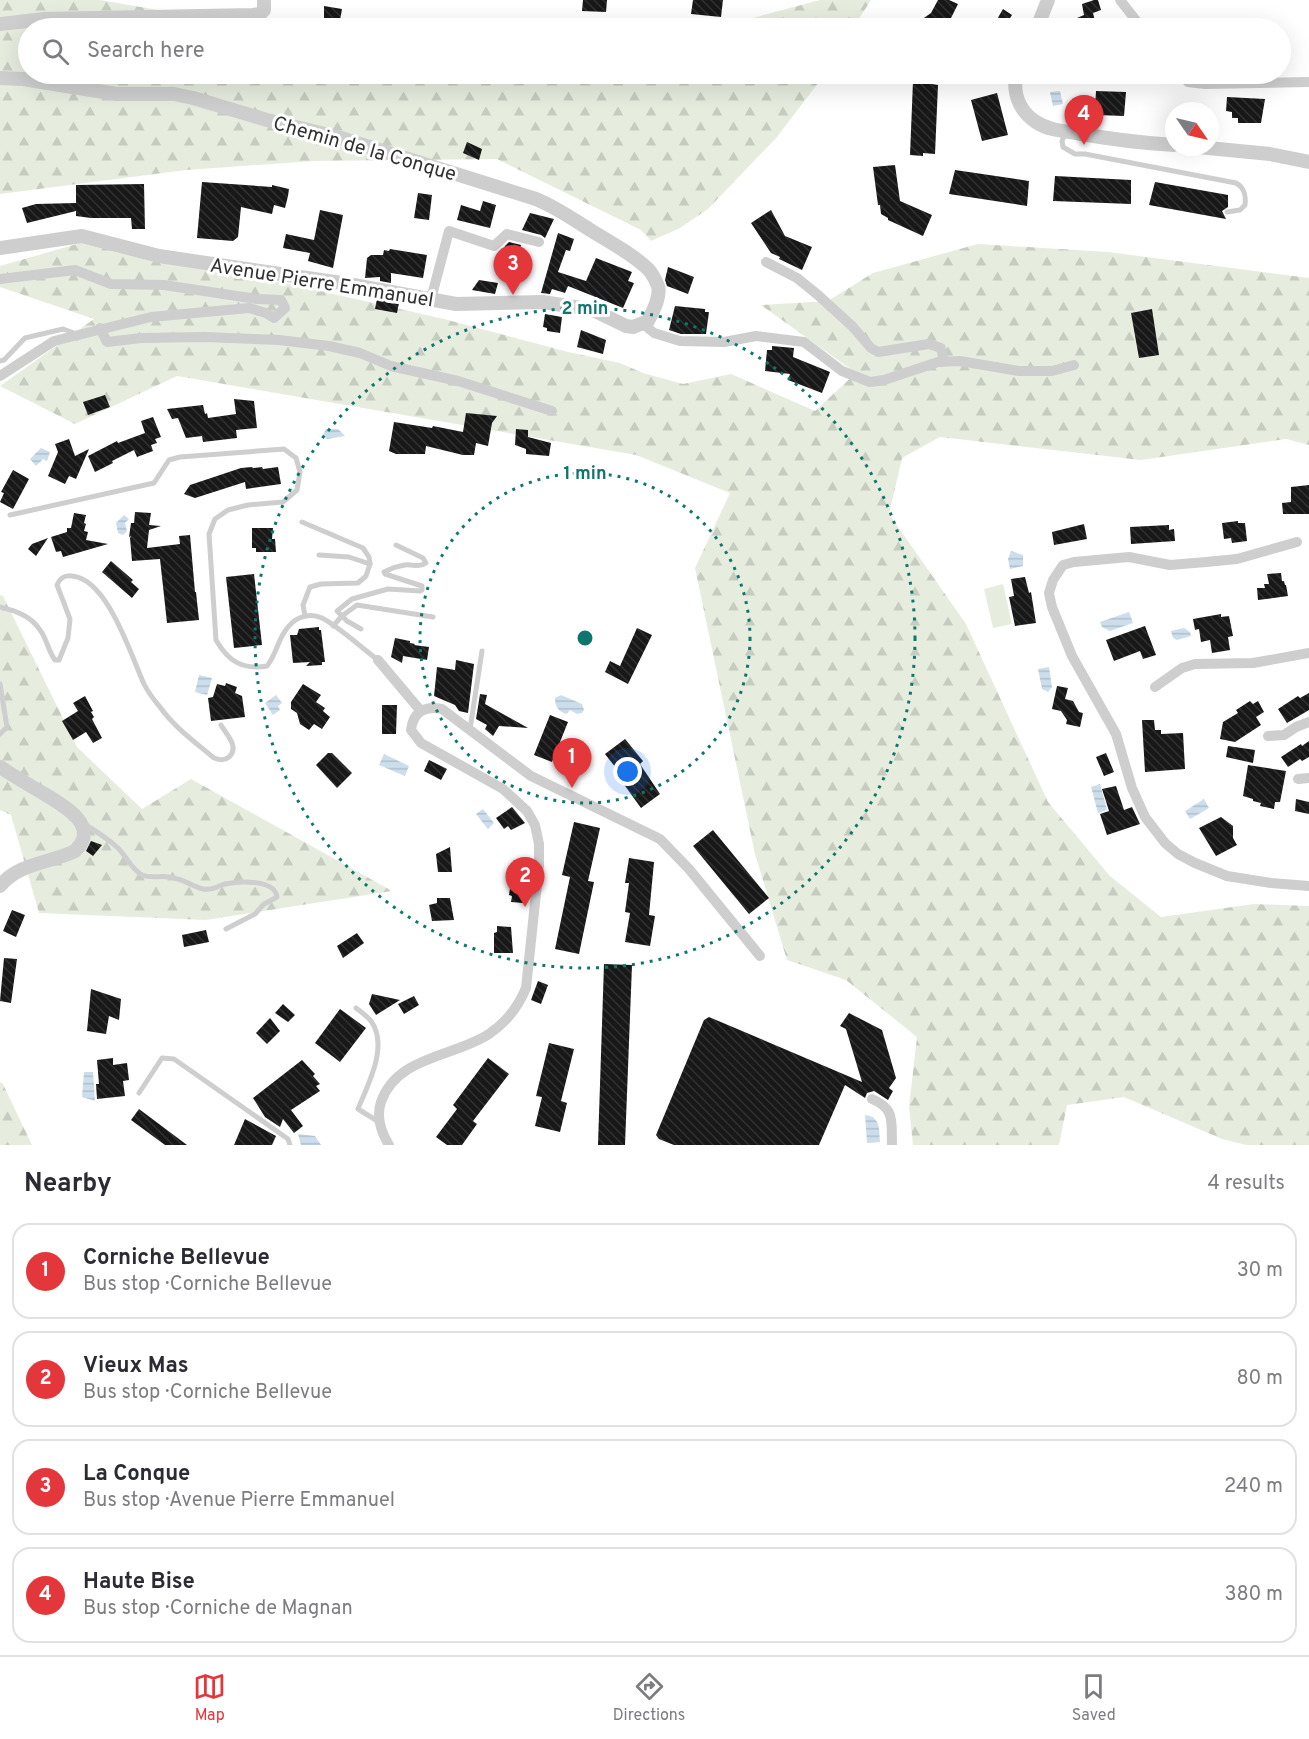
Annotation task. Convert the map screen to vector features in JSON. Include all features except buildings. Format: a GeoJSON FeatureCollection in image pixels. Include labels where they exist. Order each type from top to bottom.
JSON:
{"type":"FeatureCollection","features":[{"type":"Feature","properties":{"kind":"street"},"geometry":{"type":"LineString","coordinates":[[96,18],[253,15],[260,14],[264,10],[264,0]]}},
{"type":"Feature","properties":{"kind":"street"},"geometry":{"type":"LineString","coordinates":[[1041,18],[1048,0]]}},
{"type":"Feature","properties":{"kind":"street"},"geometry":{"type":"LineString","coordinates":[[1120,0],[1134,18]]}},
{"type":"Feature","properties":{"kind":"street"},"geometry":{"type":"LineString","coordinates":[[0,24],[18,22]]}},
{"type":"Feature","properties":{"kind":"street","name":"Chemin de la Conque"},"geometry":{"type":"LineString","coordinates":[[0,78],[18,79]]}},
{"type":"Feature","properties":{"kind":"street"},"geometry":{"type":"LineString","coordinates":[[1291,82],[1309,82]]}},
{"type":"Feature","properties":{"kind":"street","name":"Chemin de la Conque"},"geometry":{"type":"LineString","coordinates":[[54,84],[116,94],[174,94],[194,98],[267,120],[341,138],[549,204],[618,247],[651,273],[658,288],[658,296],[651,316],[643,324]]}},
{"type":"Feature","properties":{"kind":"street"},"geometry":{"type":"LineString","coordinates":[[1016,84],[1016,95],[1021,108],[1035,122],[1046,128],[1113,140],[1165,144]]}},
{"type":"Feature","properties":{"kind":"street"},"geometry":{"type":"LineString","coordinates":[[1219,149],[1270,154],[1309,162]]}},
{"type":"Feature","properties":{"kind":"street"},"geometry":{"type":"LineString","coordinates":[[431,299],[449,231],[494,246],[507,234],[539,242]]}},
{"type":"Feature","properties":{"kind":"street","name":"Avenue Pierre Emmanuel"},"geometry":{"type":"LineString","coordinates":[[0,248],[82,236],[159,256],[348,284],[456,304],[543,302],[593,310],[626,326],[633,327],[643,324]]}},
{"type":"Feature","properties":{"kind":"street"},"geometry":{"type":"LineString","coordinates":[[766,262],[797,278],[878,352],[929,344],[941,348],[944,361]]}},
{"type":"Feature","properties":{"kind":"street"},"geometry":{"type":"LineString","coordinates":[[0,279],[75,270],[111,284],[164,285],[257,299],[280,300],[285,308],[274,318],[249,308],[151,316],[100,328],[54,341],[0,376]]}},
{"type":"Feature","properties":{"kind":"street"},"geometry":{"type":"LineString","coordinates":[[643,324],[654,333],[680,341],[724,342],[756,336],[804,342],[842,371],[870,382],[884,380],[944,361],[960,361],[1019,370],[1052,371],[1074,365]]}},
{"type":"Feature","properties":{"kind":"street"},"geometry":{"type":"LineString","coordinates":[[100,328],[107,342],[141,338],[203,337],[279,340],[329,346],[360,353],[391,366],[458,381],[552,411]]}},
{"type":"Feature","properties":{"kind":"street"},"geometry":{"type":"LineString","coordinates":[[1297,542],[1237,559],[1206,562],[1170,565],[1129,557],[1074,562],[1064,565],[1053,580],[1049,593],[1052,607],[1072,656],[1116,734],[1132,788],[1145,817],[1165,843],[1178,854],[1227,876],[1271,884],[1309,886]]}},
{"type":"Feature","properties":{"kind":"street"},"geometry":{"type":"LineString","coordinates":[[1155,687],[1182,668],[1195,664],[1253,663],[1309,653]]}},
{"type":"Feature","properties":{"kind":"street"},"geometry":{"type":"LineString","coordinates":[[378,660],[420,710]]}},
{"type":"Feature","properties":{"kind":"street"},"geometry":{"type":"LineString","coordinates":[[389,1145],[379,1122],[379,1107],[385,1091],[395,1077],[412,1067],[491,1033],[503,1023],[520,1001],[526,988],[539,865],[536,825],[527,811],[503,789],[421,743],[411,730],[412,723],[420,710],[428,707],[442,709],[531,776],[660,839],[689,869],[760,956]]}},
{"type":"Feature","properties":{"kind":"street"},"geometry":{"type":"LineString","coordinates":[[1268,736],[1284,735],[1309,722]]}},
{"type":"Feature","properties":{"kind":"street"},"geometry":{"type":"LineString","coordinates":[[0,767],[68,808],[84,830],[84,838],[75,851],[26,867],[6,878],[0,886]]}},
{"type":"Feature","properties":{"kind":"street"},"geometry":{"type":"LineString","coordinates":[[872,1099],[884,1104],[891,1112],[892,1145]]}},
{"type":"Feature","properties":{"kind":"lane"},"geometry":{"type":"LineString","coordinates":[[1065,131],[1062,141],[1064,147],[1075,154],[1085,154],[1242,186],[1245,205],[1240,210],[1227,212]]}},
{"type":"Feature","properties":{"kind":"lane"},"geometry":{"type":"LineString","coordinates":[[0,361],[4,360],[25,338],[63,329],[78,334]]}},
{"type":"Feature","properties":{"kind":"lane"},"geometry":{"type":"LineString","coordinates":[[10,514],[154,483],[170,460],[180,457],[284,449],[296,458],[300,472],[297,490],[283,502],[248,505],[228,510],[215,519],[208,534],[216,640],[224,654],[239,663],[256,668],[267,666],[275,656],[282,635],[298,618],[305,616],[321,618],[378,660]]}},
{"type":"Feature","properties":{"kind":"lane"},"geometry":{"type":"LineString","coordinates":[[302,522],[363,548],[369,556],[370,564],[366,576],[358,583],[321,584],[310,587],[303,604],[305,616]]}},
{"type":"Feature","properties":{"kind":"lane"},"geometry":{"type":"LineString","coordinates":[[361,629],[338,611],[352,599],[388,589],[422,590],[422,586],[417,583],[385,574],[387,570],[405,565],[422,566],[426,563],[423,558],[396,545]]}},
{"type":"Feature","properties":{"kind":"lane"},"geometry":{"type":"LineString","coordinates":[[319,555],[349,557],[370,564]]}},
{"type":"Feature","properties":{"kind":"lane"},"geometry":{"type":"LineString","coordinates":[[0,607],[16,610],[30,618],[40,630],[52,656],[55,660],[59,660],[68,638],[70,620],[57,585],[60,579],[66,576],[74,576],[83,580],[94,588],[106,602],[117,620],[145,686],[161,710],[214,758],[225,760],[234,750],[221,725]]}},
{"type":"Feature","properties":{"kind":"lane"},"geometry":{"type":"LineString","coordinates":[[333,626],[357,605],[433,617]]}},
{"type":"Feature","properties":{"kind":"lane"},"geometry":{"type":"LineString","coordinates":[[470,731],[482,651]]}},
{"type":"Feature","properties":{"kind":"lane"},"geometry":{"type":"LineString","coordinates":[[0,684],[7,726],[0,734]]}},
{"type":"Feature","properties":{"kind":"lane"},"geometry":{"type":"LineString","coordinates":[[80,822],[119,849],[140,874],[153,878],[166,876],[183,879],[203,889],[211,890],[225,884],[253,882],[273,887],[278,897],[264,904],[255,914],[226,929]]}},
{"type":"Feature","properties":{"kind":"lane"},"geometry":{"type":"LineString","coordinates":[[356,1008],[372,1022],[379,1047],[372,1074],[358,1109],[379,1122]]}},
{"type":"Feature","properties":{"kind":"lane"},"geometry":{"type":"LineString","coordinates":[[138,1093],[162,1058],[174,1059],[288,1139],[290,1145]]}},
{"type":"Feature","properties":{"kind":"green space"},"geometry":{"type":"Polygon","coordinates":[[[0,0],[100,0],[204,18],[18,18],[18,84],[817,84],[777,137],[708,209],[680,228],[651,241],[641,230],[497,159],[314,161],[186,170],[0,194],[0,0]]]}},
{"type":"Feature","properties":{"kind":"green space"},"geometry":{"type":"Polygon","coordinates":[[[820,0],[871,0],[859,18],[753,18],[820,0]]]}},
{"type":"Feature","properties":{"kind":"green space"},"geometry":{"type":"Polygon","coordinates":[[[84,242],[223,269],[444,319],[568,352],[620,363],[643,373],[683,384],[731,374],[815,411],[856,373],[761,305],[828,301],[873,273],[978,244],[1108,252],[1309,278],[1309,445],[1286,439],[1141,460],[940,437],[902,458],[889,514],[966,624],[1048,802],[1110,876],[1161,917],[1254,904],[1309,906],[1309,1145],[1246,1145],[1222,1139],[1124,1097],[1067,1105],[1059,1145],[913,1145],[909,1107],[917,1037],[846,980],[787,960],[755,854],[695,568],[730,493],[636,455],[177,376],[75,424],[0,386],[94,319],[0,287],[0,266],[84,242]]]}},
{"type":"Feature","properties":{"kind":"green space"},"geometry":{"type":"Polygon","coordinates":[[[1003,584],[1012,624],[993,628],[984,589],[1003,584]]]}},
{"type":"Feature","properties":{"kind":"green space"},"geometry":{"type":"Polygon","coordinates":[[[0,595],[3,596],[77,747],[142,809],[191,779],[392,891],[206,920],[39,913],[11,815],[0,810],[0,595]]]}},
{"type":"Feature","properties":{"kind":"green space"},"geometry":{"type":"Polygon","coordinates":[[[0,1082],[3,1084],[32,1145],[0,1145],[0,1082]]]}},
{"type":"Feature","properties":{"kind":"water"},"geometry":{"type":"Polygon","coordinates":[[[1060,91],[1063,104],[1053,106],[1050,92],[1060,91]]]}},
{"type":"Feature","properties":{"kind":"water"},"geometry":{"type":"Polygon","coordinates":[[[326,429],[338,429],[345,436],[327,439],[323,435],[326,429]]]}},
{"type":"Feature","properties":{"kind":"water"},"geometry":{"type":"Polygon","coordinates":[[[41,448],[50,452],[47,461],[43,459],[36,466],[30,459],[41,448]]]}},
{"type":"Feature","properties":{"kind":"water"},"geometry":{"type":"Polygon","coordinates":[[[124,515],[129,519],[125,523],[127,531],[123,535],[118,533],[116,523],[124,515]]]}},
{"type":"Feature","properties":{"kind":"water"},"geometry":{"type":"Polygon","coordinates":[[[1011,551],[1023,555],[1023,566],[1010,569],[1008,559],[1011,551]]]}},
{"type":"Feature","properties":{"kind":"water"},"geometry":{"type":"Polygon","coordinates":[[[1129,612],[1133,623],[1110,631],[1102,627],[1100,622],[1129,612]]]}},
{"type":"Feature","properties":{"kind":"water"},"geometry":{"type":"Polygon","coordinates":[[[1184,628],[1190,632],[1191,636],[1177,640],[1173,638],[1171,631],[1184,628]]]}},
{"type":"Feature","properties":{"kind":"water"},"geometry":{"type":"Polygon","coordinates":[[[1049,667],[1052,687],[1048,692],[1042,689],[1038,669],[1049,667]]]}},
{"type":"Feature","properties":{"kind":"water"},"geometry":{"type":"Polygon","coordinates":[[[199,675],[212,678],[207,695],[195,692],[199,675]]]}},
{"type":"Feature","properties":{"kind":"water"},"geometry":{"type":"Polygon","coordinates":[[[276,695],[282,703],[278,706],[280,710],[273,715],[265,703],[276,695]]]}},
{"type":"Feature","properties":{"kind":"water"},"geometry":{"type":"Polygon","coordinates":[[[561,695],[582,704],[584,710],[582,713],[577,714],[570,710],[567,714],[559,710],[555,698],[561,695]]]}},
{"type":"Feature","properties":{"kind":"water"},"geometry":{"type":"Polygon","coordinates":[[[384,754],[409,766],[405,776],[379,765],[384,754]]]}},
{"type":"Feature","properties":{"kind":"water"},"geometry":{"type":"Polygon","coordinates":[[[1100,784],[1107,810],[1098,813],[1091,787],[1100,784]]]}},
{"type":"Feature","properties":{"kind":"water"},"geometry":{"type":"Polygon","coordinates":[[[1204,799],[1209,808],[1190,819],[1185,811],[1204,799]]]}},
{"type":"Feature","properties":{"kind":"water"},"geometry":{"type":"Polygon","coordinates":[[[483,809],[494,823],[488,829],[476,814],[483,809]]]}},
{"type":"Feature","properties":{"kind":"water"},"geometry":{"type":"Polygon","coordinates":[[[84,1072],[93,1072],[95,1101],[82,1097],[84,1072]]]}},
{"type":"Feature","properties":{"kind":"water"},"geometry":{"type":"Polygon","coordinates":[[[865,1115],[877,1121],[880,1142],[867,1143],[865,1115]]]}},
{"type":"Feature","properties":{"kind":"water"},"geometry":{"type":"Polygon","coordinates":[[[298,1134],[315,1136],[321,1145],[301,1145],[298,1134]]]}},
{"type":"Feature","properties":{"kind":"place","name":"Haute Bise"},"geometry":{"type":"Point","coordinates":[1084,145]}},
{"type":"Feature","properties":{"kind":"place","name":"La Conque"},"geometry":{"type":"Point","coordinates":[513,295]}},
{"type":"Feature","properties":{"kind":"place","name":"Corniche Bellevue"},"geometry":{"type":"Point","coordinates":[572,788]}},
{"type":"Feature","properties":{"kind":"place","name":"Vieux Mas"},"geometry":{"type":"Point","coordinates":[525,907]}}]}
